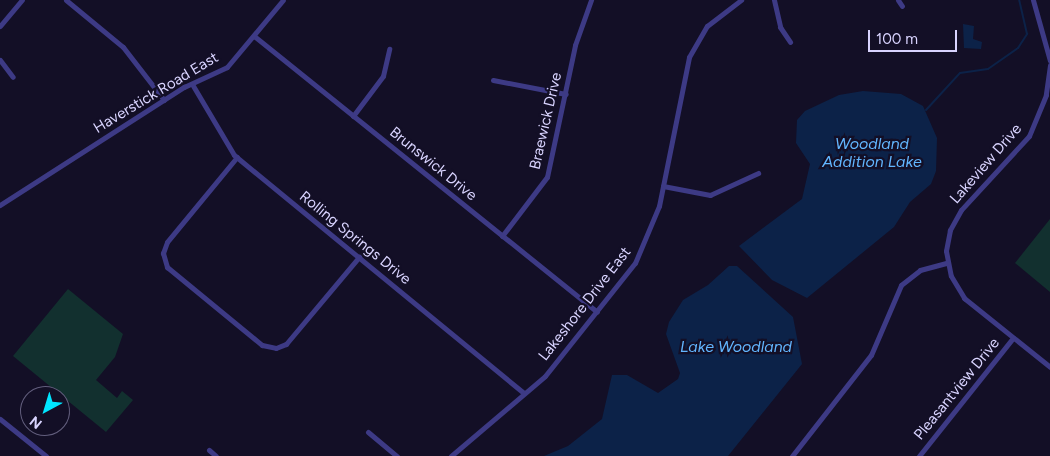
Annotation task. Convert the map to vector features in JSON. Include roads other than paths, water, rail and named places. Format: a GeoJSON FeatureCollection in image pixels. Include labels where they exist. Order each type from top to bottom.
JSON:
{"type":"FeatureCollection","features":[{"type":"Feature","properties":{"kind":"street"},"geometry":{"type":"LineString","coordinates":[[0,26],[22,0]]}},
{"type":"Feature","properties":{"kind":"street"},"geometry":{"type":"LineString","coordinates":[[66,0],[123,47],[164,100]]}},
{"type":"Feature","properties":{"kind":"street","name":"Haverstick Road East"},"geometry":{"type":"LineString","coordinates":[[0,205],[164,100],[226,67],[283,0]]}},
{"type":"Feature","properties":{"kind":"street","name":"Braewick Drive"},"geometry":{"type":"LineString","coordinates":[[502,236],[547,177],[578,32],[591,0]]}},
{"type":"Feature","properties":{"kind":"street","name":"Lakeshore Drive East"},"geometry":{"type":"LineString","coordinates":[[451,456],[550,371],[597,312],[646,245],[663,186],[689,56],[708,26],[741,0]]}},
{"type":"Feature","properties":{"kind":"street"},"geometry":{"type":"LineString","coordinates":[[774,0],[780,28],[790,42]]}},
{"type":"Feature","properties":{"kind":"street"},"geometry":{"type":"LineString","coordinates":[[898,0],[902,6]]}},
{"type":"Feature","properties":{"kind":"street","name":"Lakeview Drive"},"geometry":{"type":"LineString","coordinates":[[947,263],[947,242],[956,216],[1029,136],[1040,116],[1050,63],[1049,43],[1032,0]]}},
{"type":"Feature","properties":{"kind":"street","name":"Brunswick Drive"},"geometry":{"type":"LineString","coordinates":[[254,36],[597,312]]}},
{"type":"Feature","properties":{"kind":"street"},"geometry":{"type":"LineString","coordinates":[[353,116],[383,76],[389,50]]}},
{"type":"Feature","properties":{"kind":"street"},"geometry":{"type":"LineString","coordinates":[[0,60],[14,77]]}},
{"type":"Feature","properties":{"kind":"street"},"geometry":{"type":"LineString","coordinates":[[493,80],[566,94]]}},
{"type":"Feature","properties":{"kind":"street","name":"Rolling Springs Drive"},"geometry":{"type":"LineString","coordinates":[[192,84],[237,157],[524,393]]}},
{"type":"Feature","properties":{"kind":"street"},"geometry":{"type":"LineString","coordinates":[[237,157],[164,247],[167,267],[262,345],[281,348],[359,257]]}},
{"type":"Feature","properties":{"kind":"street"},"geometry":{"type":"LineString","coordinates":[[663,186],[710,195],[758,172]]}},
{"type":"Feature","properties":{"kind":"street"},"geometry":{"type":"LineString","coordinates":[[792,456],[871,356],[901,285],[920,270],[947,263],[964,298],[1050,367]]}},
{"type":"Feature","properties":{"kind":"street","name":"Pleasantview Drive"},"geometry":{"type":"LineString","coordinates":[[919,456],[1014,338]]}},
{"type":"Feature","properties":{"kind":"street"},"geometry":{"type":"LineString","coordinates":[[0,418],[46,456]]}},
{"type":"Feature","properties":{"kind":"street"},"geometry":{"type":"LineString","coordinates":[[368,432],[397,456]]}},
{"type":"Feature","properties":{"kind":"street"},"geometry":{"type":"LineString","coordinates":[[209,450],[216,456]]}},
{"type":"Feature","properties":{"kind":"water"},"geometry":{"type":"Polygon","coordinates":[[[963,24],[974,26],[973,39],[982,42],[981,49],[964,48],[963,24]]]}},
{"type":"Feature","properties":{"kind":"water","name":"Woodland Addition Lake"},"geometry":{"type":"Polygon","coordinates":[[[863,91],[901,94],[923,106],[937,138],[936,171],[931,184],[910,202],[894,227],[807,298],[772,280],[739,246],[802,199],[810,164],[796,143],[797,120],[805,111],[839,95],[863,91]]]}},
{"type":"Feature","properties":{"kind":"water","name":"Lake Woodland"},"geometry":{"type":"Polygon","coordinates":[[[729,266],[737,266],[793,317],[802,364],[728,456],[544,456],[568,446],[602,419],[612,375],[627,375],[658,393],[678,379],[680,373],[666,334],[669,322],[683,300],[708,285],[729,266]]]}},
{"type":"Feature","properties":{"kind":"waterway"},"geometry":{"type":"LineString","coordinates":[[926,110],[960,73],[988,69],[1018,48],[1027,34],[1019,0]]}}]}
